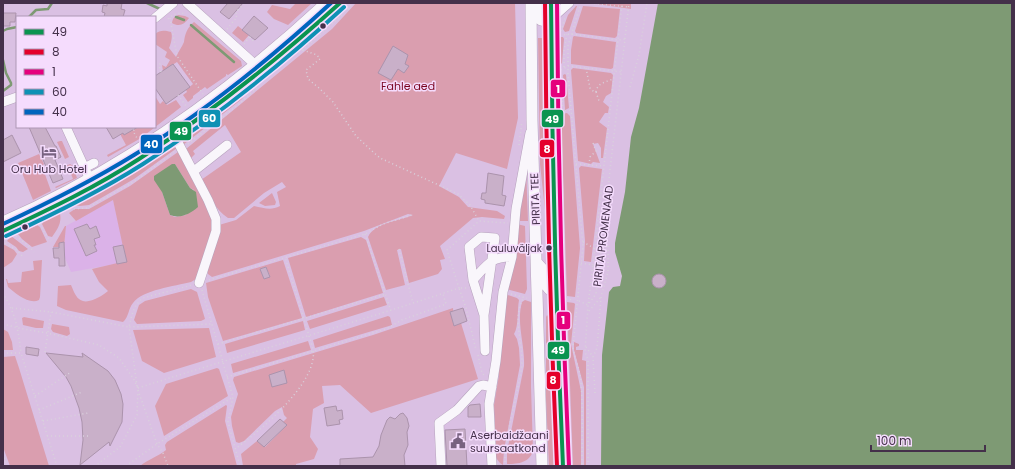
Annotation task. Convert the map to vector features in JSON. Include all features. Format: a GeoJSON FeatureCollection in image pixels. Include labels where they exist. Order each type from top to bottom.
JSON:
{"type":"FeatureCollection","features":[{"type":"Feature","properties":{"kind":"main road"},"geometry":{"type":"LineString","coordinates":[[258,68],[326,3]]}},
{"type":"Feature","properties":{"kind":"main road"},"geometry":{"type":"LineString","coordinates":[[3,231],[46,211],[172,132],[258,68],[293,46],[340,3]]}},
{"type":"Feature","properties":{"kind":"main road","name":"PIRITA TEE"},"geometry":{"type":"LineString","coordinates":[[531,3],[528,119],[536,263],[542,466]]}},
{"type":"Feature","properties":{"kind":"main road"},"geometry":{"type":"LineString","coordinates":[[537,3],[538,16],[541,20],[545,21],[551,19]]}},
{"type":"Feature","properties":{"kind":"main road","name":"PIRITA TEE"},"geometry":{"type":"LineString","coordinates":[[551,3],[552,157],[557,285],[557,336],[564,466]]}},
{"type":"Feature","properties":{"kind":"main road"},"geometry":{"type":"LineString","coordinates":[[3,222],[91,183]]}},
{"type":"Feature","properties":{"kind":"main road"},"geometry":{"type":"LineString","coordinates":[[536,263],[546,273],[546,285],[549,289],[553,289],[557,285]]}},
{"type":"Feature","properties":{"kind":"main road"},"geometry":{"type":"LineString","coordinates":[[538,316],[544,311],[548,310],[551,313],[551,326],[557,336]]}},
{"type":"Feature","properties":{"kind":"street"},"geometry":{"type":"LineString","coordinates":[[156,17],[173,3]]}},
{"type":"Feature","properties":{"kind":"street"},"geometry":{"type":"LineString","coordinates":[[187,3],[258,68]]}},
{"type":"Feature","properties":{"kind":"street"},"geometry":{"type":"LineString","coordinates":[[551,19],[569,3]]}},
{"type":"Feature","properties":{"kind":"street"},"geometry":{"type":"LineString","coordinates":[[3,102],[16,97]]}},
{"type":"Feature","properties":{"kind":"street"},"geometry":{"type":"LineString","coordinates":[[492,466],[489,404],[502,292],[512,257],[516,209],[528,119]]}},
{"type":"Feature","properties":{"kind":"street"},"geometry":{"type":"LineString","coordinates":[[66,128],[91,183]]}},
{"type":"Feature","properties":{"kind":"street"},"geometry":{"type":"LineString","coordinates":[[172,132],[194,171],[216,219],[216,231],[200,283]]}},
{"type":"Feature","properties":{"kind":"street"},"geometry":{"type":"LineString","coordinates":[[194,171],[228,145]]}},
{"type":"Feature","properties":{"kind":"street"},"geometry":{"type":"LineString","coordinates":[[83,166],[92,161]]}},
{"type":"Feature","properties":{"kind":"street"},"geometry":{"type":"LineString","coordinates":[[484,315],[473,280],[469,247],[481,237],[495,238],[484,315],[485,351]]}},
{"type":"Feature","properties":{"kind":"street"},"geometry":{"type":"LineString","coordinates":[[473,280],[492,260],[512,257]]}},
{"type":"Feature","properties":{"kind":"street"},"geometry":{"type":"LineString","coordinates":[[441,466],[439,423],[457,410],[479,386],[483,385],[492,387]]}},
{"type":"Feature","properties":{"kind":"path"},"geometry":{"type":"LineString","coordinates":[[226,31],[237,17],[235,15],[244,3]]}},
{"type":"Feature","properties":{"kind":"path"},"geometry":{"type":"LineString","coordinates":[[581,3],[568,46],[568,66],[582,242],[573,346],[574,356],[581,381],[582,466]]}},
{"type":"Feature","properties":{"kind":"path"},"geometry":{"type":"LineString","coordinates":[[586,3],[629,7]]}},
{"type":"Feature","properties":{"kind":"path"},"geometry":{"type":"LineString","coordinates":[[579,301],[588,305],[622,3]]}},
{"type":"Feature","properties":{"kind":"path","name":"PIRITA PROMENAAD"},"geometry":{"type":"LineString","coordinates":[[588,466],[588,360],[585,352],[585,345],[588,305],[596,294],[629,3]]}},
{"type":"Feature","properties":{"kind":"path"},"geometry":{"type":"LineString","coordinates":[[630,87],[639,55],[647,3]]}},
{"type":"Feature","properties":{"kind":"path"},"geometry":{"type":"LineString","coordinates":[[166,20],[175,14],[180,13],[189,15]]}},
{"type":"Feature","properties":{"kind":"path"},"geometry":{"type":"LineString","coordinates":[[567,13],[560,35],[571,34],[625,40]]}},
{"type":"Feature","properties":{"kind":"path"},"geometry":{"type":"LineString","coordinates":[[170,18],[177,56],[203,94]]}},
{"type":"Feature","properties":{"kind":"path"},"geometry":{"type":"LineString","coordinates":[[561,76],[561,69],[564,67],[564,51],[567,34]]}},
{"type":"Feature","properties":{"kind":"path"},"geometry":{"type":"LineString","coordinates":[[244,44],[250,36],[255,43]]}},
{"type":"Feature","properties":{"kind":"path"},"geometry":{"type":"LineString","coordinates":[[303,50],[317,55],[320,58],[306,70],[308,79],[333,102],[356,136],[380,158],[458,194],[470,205],[479,221]]}},
{"type":"Feature","properties":{"kind":"path"},"geometry":{"type":"LineString","coordinates":[[161,60],[159,66],[161,72]]}},
{"type":"Feature","properties":{"kind":"path"},"geometry":{"type":"LineString","coordinates":[[564,67],[568,66],[622,72]]}},
{"type":"Feature","properties":{"kind":"path"},"geometry":{"type":"LineString","coordinates":[[586,68],[590,88],[596,92],[600,101]]}},
{"type":"Feature","properties":{"kind":"path"},"geometry":{"type":"LineString","coordinates":[[596,92],[600,84],[614,79]]}},
{"type":"Feature","properties":{"kind":"path"},"geometry":{"type":"LineString","coordinates":[[561,91],[563,110],[571,110]]}},
{"type":"Feature","properties":{"kind":"path"},"geometry":{"type":"LineString","coordinates":[[178,95],[186,106]]}},
{"type":"Feature","properties":{"kind":"path"},"geometry":{"type":"LineString","coordinates":[[518,148],[528,119]]}},
{"type":"Feature","properties":{"kind":"path"},"geometry":{"type":"LineString","coordinates":[[135,128],[133,131],[140,142]]}},
{"type":"Feature","properties":{"kind":"path"},"geometry":{"type":"LineString","coordinates":[[589,165],[590,157],[596,151],[593,143]]}},
{"type":"Feature","properties":{"kind":"path"},"geometry":{"type":"LineString","coordinates":[[576,164],[604,166]]}},
{"type":"Feature","properties":{"kind":"path"},"geometry":{"type":"LineString","coordinates":[[168,466],[163,453],[157,444],[138,388],[129,327],[136,303],[143,298],[200,283],[365,234],[383,224],[412,215]]}},
{"type":"Feature","properties":{"kind":"path"},"geometry":{"type":"LineString","coordinates":[[39,222],[47,237],[51,241]]}},
{"type":"Feature","properties":{"kind":"path"},"geometry":{"type":"LineString","coordinates":[[15,233],[17,237],[34,252]]}},
{"type":"Feature","properties":{"kind":"path"},"geometry":{"type":"LineString","coordinates":[[365,234],[391,311]]}},
{"type":"Feature","properties":{"kind":"path"},"geometry":{"type":"LineString","coordinates":[[3,239],[5,243],[17,250],[24,258]]}},
{"type":"Feature","properties":{"kind":"path"},"geometry":{"type":"LineString","coordinates":[[582,242],[601,252]]}},
{"type":"Feature","properties":{"kind":"path"},"geometry":{"type":"LineString","coordinates":[[595,393],[593,357],[597,348],[601,297],[608,272],[608,245]]}},
{"type":"Feature","properties":{"kind":"path"},"geometry":{"type":"LineString","coordinates":[[399,249],[413,304]]}},
{"type":"Feature","properties":{"kind":"path"},"geometry":{"type":"LineString","coordinates":[[235,449],[263,427],[288,403],[307,377],[313,358],[314,350],[285,257]]}},
{"type":"Feature","properties":{"kind":"path"},"geometry":{"type":"LineString","coordinates":[[581,263],[593,264]]}},
{"type":"Feature","properties":{"kind":"path"},"geometry":{"type":"LineString","coordinates":[[200,283],[233,397],[228,422],[240,466]]}},
{"type":"Feature","properties":{"kind":"path"},"geometry":{"type":"LineString","coordinates":[[458,288],[466,308],[482,373],[488,378]]}},
{"type":"Feature","properties":{"kind":"path"},"geometry":{"type":"LineString","coordinates":[[138,388],[222,361],[391,311],[448,292]]}},
{"type":"Feature","properties":{"kind":"path"},"geometry":{"type":"LineString","coordinates":[[3,293],[12,308],[18,328],[21,353],[57,466]]}},
{"type":"Feature","properties":{"kind":"path"},"geometry":{"type":"LineString","coordinates":[[218,344],[386,294]]}},
{"type":"Feature","properties":{"kind":"path"},"geometry":{"type":"LineString","coordinates":[[227,378],[386,329],[402,320],[446,304],[442,294]]}},
{"type":"Feature","properties":{"kind":"path"},"geometry":{"type":"LineString","coordinates":[[505,466],[505,454],[522,362],[519,336],[519,310],[524,297]]}},
{"type":"Feature","properties":{"kind":"path"},"geometry":{"type":"LineString","coordinates":[[588,312],[601,297]]}},
{"type":"Feature","properties":{"kind":"path"},"geometry":{"type":"LineString","coordinates":[[566,299],[574,300]]}},
{"type":"Feature","properties":{"kind":"path"},"geometry":{"type":"LineString","coordinates":[[12,308],[51,312],[129,327],[212,324]]}},
{"type":"Feature","properties":{"kind":"path"},"geometry":{"type":"LineString","coordinates":[[46,352],[47,333],[51,312]]}},
{"type":"Feature","properties":{"kind":"path"},"geometry":{"type":"LineString","coordinates":[[3,324],[99,345],[119,358],[138,388],[137,415],[120,447],[95,466]]}},
{"type":"Feature","properties":{"kind":"path"},"geometry":{"type":"LineString","coordinates":[[585,345],[593,357]]}},
{"type":"Feature","properties":{"kind":"path"},"geometry":{"type":"LineString","coordinates":[[3,353],[21,353]]}},
{"type":"Feature","properties":{"kind":"path"},"geometry":{"type":"LineString","coordinates":[[35,396],[71,372]]}},
{"type":"Feature","properties":{"kind":"path"},"geometry":{"type":"LineString","coordinates":[[39,410],[82,392]]}},
{"type":"Feature","properties":{"kind":"path"},"geometry":{"type":"LineString","coordinates":[[126,466],[157,444],[233,397]]}},
{"type":"Feature","properties":{"kind":"path"},"geometry":{"type":"LineString","coordinates":[[43,421],[88,413]]}},
{"type":"Feature","properties":{"kind":"path"},"geometry":{"type":"LineString","coordinates":[[47,436],[91,436]]}},
{"type":"Feature","properties":{"kind":"path"},"geometry":{"type":"LineString","coordinates":[[3,454],[8,466]]}},
{"type":"Feature","properties":{"kind":"shaded area"},"geometry":{"type":"Polygon","coordinates":[[[658,3],[1012,3],[1012,466],[601,466],[602,355],[609,292],[613,287],[620,286],[622,276],[615,252],[615,243],[625,192],[631,137],[639,108],[658,3]]]}},
{"type":"Feature","properties":{"kind":"shaded area"},"geometry":{"type":"Polygon","coordinates":[[[172,164],[175,164],[190,188],[196,192],[198,207],[192,212],[181,216],[170,215],[162,192],[154,180],[154,176],[172,164]]]}},
{"type":"Feature","properties":{"kind":"shaded area"},"geometry":{"type":"Polygon","coordinates":[[[113,200],[127,262],[71,272],[65,258],[64,247],[66,226],[113,200]]]}},
{"type":"Feature","properties":{"kind":"green space"},"geometry":{"type":"Polygon","coordinates":[[[296,3],[312,3],[288,25],[274,19],[267,12],[272,5],[290,9],[296,3]]]}},
{"type":"Feature","properties":{"kind":"green space","name":"Fahle aed"},"geometry":{"type":"Polygon","coordinates":[[[356,3],[515,3],[518,118],[507,169],[456,153],[439,186],[459,197],[468,207],[497,211],[505,216],[504,219],[482,217],[473,218],[440,246],[445,259],[440,260],[442,269],[438,274],[409,283],[401,249],[397,250],[405,285],[386,290],[368,237],[371,232],[382,225],[413,215],[408,214],[364,231],[212,277],[208,274],[207,269],[219,225],[236,220],[254,206],[270,209],[277,208],[280,206],[277,192],[286,187],[282,182],[264,193],[234,218],[228,218],[219,211],[201,180],[241,152],[225,125],[193,151],[195,154],[190,159],[186,149],[332,29],[356,3]]]}},
{"type":"Feature","properties":{"kind":"green space"},"geometry":{"type":"Polygon","coordinates":[[[590,3],[631,3],[631,9],[590,3]]]}},
{"type":"Feature","properties":{"kind":"green space"},"geometry":{"type":"Polygon","coordinates":[[[576,6],[569,31],[565,32],[563,29],[568,15],[576,6]]]}},
{"type":"Feature","properties":{"kind":"green space"},"geometry":{"type":"Polygon","coordinates":[[[583,6],[620,9],[617,36],[615,38],[576,33],[575,31],[583,6]]]}},
{"type":"Feature","properties":{"kind":"green space"},"geometry":{"type":"Polygon","coordinates":[[[178,15],[189,18],[181,25],[172,23],[174,18],[178,15]]]}},
{"type":"Feature","properties":{"kind":"green space"},"geometry":{"type":"Polygon","coordinates":[[[194,22],[241,61],[242,66],[228,75],[226,74],[226,76],[207,89],[205,87],[188,102],[183,95],[193,84],[177,62],[163,71],[162,65],[166,67],[170,60],[165,57],[167,52],[156,45],[156,34],[162,31],[171,32],[172,40],[169,48],[176,57],[190,27],[194,22]]]}},
{"type":"Feature","properties":{"kind":"green space"},"geometry":{"type":"Polygon","coordinates":[[[238,26],[249,35],[243,42],[232,33],[238,26]]]}},
{"type":"Feature","properties":{"kind":"green space"},"geometry":{"type":"Polygon","coordinates":[[[574,36],[616,42],[613,68],[571,64],[571,50],[574,36]]]}},
{"type":"Feature","properties":{"kind":"green space"},"geometry":{"type":"Polygon","coordinates":[[[559,37],[563,37],[564,39],[561,64],[559,64],[559,37]]]}},
{"type":"Feature","properties":{"kind":"green space"},"geometry":{"type":"Polygon","coordinates":[[[538,38],[545,38],[547,179],[551,281],[548,280],[546,219],[540,164],[538,38]]]}},
{"type":"Feature","properties":{"kind":"green space"},"geometry":{"type":"Polygon","coordinates":[[[573,68],[611,73],[613,75],[611,93],[606,96],[603,102],[609,107],[608,113],[605,113],[599,122],[607,128],[603,158],[601,158],[601,148],[598,143],[593,144],[600,163],[593,162],[591,164],[578,161],[571,70],[573,68]]]}},
{"type":"Feature","properties":{"kind":"green space"},"geometry":{"type":"Polygon","coordinates":[[[565,74],[569,108],[565,110],[563,75],[565,74]]]}},
{"type":"Feature","properties":{"kind":"green space"},"geometry":{"type":"Polygon","coordinates":[[[245,92],[242,99],[183,145],[182,137],[245,92]]]}},
{"type":"Feature","properties":{"kind":"green space"},"geometry":{"type":"Polygon","coordinates":[[[156,98],[160,104],[163,101],[167,105],[176,100],[181,107],[156,126],[156,98]]]}},
{"type":"Feature","properties":{"kind":"green space"},"geometry":{"type":"Polygon","coordinates":[[[567,113],[570,116],[580,248],[575,297],[567,296],[561,114],[567,113]]]}},
{"type":"Feature","properties":{"kind":"green space"},"geometry":{"type":"Polygon","coordinates":[[[131,128],[154,128],[141,138],[108,157],[107,155],[126,145],[120,134],[123,133],[124,135],[131,128]]]}},
{"type":"Feature","properties":{"kind":"green space"},"geometry":{"type":"Polygon","coordinates":[[[62,141],[69,157],[65,159],[57,142],[62,141]]]}},
{"type":"Feature","properties":{"kind":"green space"},"geometry":{"type":"Polygon","coordinates":[[[170,146],[177,148],[134,179],[89,205],[73,205],[72,203],[170,146]]]}},
{"type":"Feature","properties":{"kind":"green space"},"geometry":{"type":"Polygon","coordinates":[[[178,152],[213,218],[212,231],[196,279],[191,282],[159,289],[137,299],[133,303],[123,322],[66,310],[57,306],[58,286],[71,285],[75,294],[82,301],[94,300],[108,291],[99,282],[92,269],[126,261],[113,200],[76,221],[69,213],[75,209],[89,209],[130,186],[178,152]],[[175,164],[162,192],[170,215],[175,217],[186,215],[194,190],[190,188],[175,164]]]}},
{"type":"Feature","properties":{"kind":"green space"},"geometry":{"type":"Polygon","coordinates":[[[39,154],[44,164],[42,166],[51,191],[33,200],[18,163],[39,154]]]}},
{"type":"Feature","properties":{"kind":"green space"},"geometry":{"type":"Polygon","coordinates":[[[70,164],[73,166],[77,178],[56,188],[55,187],[73,179],[69,169],[62,172],[61,169],[70,164]]]}},
{"type":"Feature","properties":{"kind":"green space"},"geometry":{"type":"Polygon","coordinates":[[[581,166],[602,169],[591,262],[584,261],[585,241],[579,168],[581,166]]]}},
{"type":"Feature","properties":{"kind":"green space"},"geometry":{"type":"Polygon","coordinates":[[[526,167],[528,221],[517,221],[526,167]]]}},
{"type":"Feature","properties":{"kind":"green space"},"geometry":{"type":"Polygon","coordinates":[[[272,193],[276,202],[275,205],[265,206],[259,203],[272,193]]]}},
{"type":"Feature","properties":{"kind":"green space"},"geometry":{"type":"Polygon","coordinates":[[[59,214],[60,223],[57,229],[52,237],[48,236],[42,224],[44,221],[59,214]]]}},
{"type":"Feature","properties":{"kind":"green space"},"geometry":{"type":"Polygon","coordinates":[[[517,224],[525,226],[527,289],[525,294],[506,289],[517,224]]]}},
{"type":"Feature","properties":{"kind":"green space"},"geometry":{"type":"Polygon","coordinates":[[[37,225],[40,227],[47,242],[32,247],[18,234],[37,225]]]}},
{"type":"Feature","properties":{"kind":"green space"},"geometry":{"type":"Polygon","coordinates":[[[65,226],[64,247],[53,247],[65,226]]]}},
{"type":"Feature","properties":{"kind":"green space"},"geometry":{"type":"Polygon","coordinates":[[[11,236],[28,249],[23,252],[19,251],[7,241],[11,236]]]}},
{"type":"Feature","properties":{"kind":"green space"},"geometry":{"type":"Polygon","coordinates":[[[361,237],[366,240],[383,293],[306,317],[288,258],[361,237]]]}},
{"type":"Feature","properties":{"kind":"green space"},"geometry":{"type":"Polygon","coordinates":[[[3,244],[14,250],[17,254],[12,262],[3,268],[3,244]]]}},
{"type":"Feature","properties":{"kind":"green space"},"geometry":{"type":"Polygon","coordinates":[[[42,260],[39,300],[27,300],[8,287],[6,279],[8,283],[21,282],[22,272],[34,270],[33,261],[42,260]]]}},
{"type":"Feature","properties":{"kind":"green space"},"geometry":{"type":"Polygon","coordinates":[[[283,260],[302,318],[223,341],[208,297],[206,283],[283,260]],[[266,267],[260,269],[264,279],[270,276],[266,267]]]}},
{"type":"Feature","properties":{"kind":"green space"},"geometry":{"type":"Polygon","coordinates":[[[191,289],[197,292],[205,319],[201,321],[137,324],[134,320],[139,305],[145,301],[191,289]]]}},
{"type":"Feature","properties":{"kind":"green space"},"geometry":{"type":"Polygon","coordinates":[[[505,294],[519,300],[516,331],[514,334],[519,348],[520,365],[504,450],[503,465],[496,458],[494,405],[499,375],[498,372],[505,294]]]}},
{"type":"Feature","properties":{"kind":"green space"},"geometry":{"type":"Polygon","coordinates":[[[384,297],[387,305],[310,329],[307,321],[384,297]]]}},
{"type":"Feature","properties":{"kind":"green space"},"geometry":{"type":"Polygon","coordinates":[[[525,300],[531,302],[533,451],[529,458],[523,462],[507,464],[507,452],[524,366],[520,310],[522,302],[525,300]]]}},
{"type":"Feature","properties":{"kind":"green space"},"geometry":{"type":"Polygon","coordinates":[[[567,302],[575,304],[571,344],[581,391],[581,466],[573,466],[567,302]]]}},
{"type":"Feature","properties":{"kind":"green space"},"geometry":{"type":"Polygon","coordinates":[[[453,308],[454,326],[461,323],[478,379],[371,413],[340,385],[322,386],[324,403],[313,409],[310,437],[318,449],[314,459],[296,464],[296,466],[243,466],[241,454],[257,441],[265,447],[287,425],[283,422],[287,418],[284,415],[282,407],[275,411],[244,441],[239,443],[236,442],[231,417],[238,394],[233,380],[234,377],[373,335],[453,308]]]}},
{"type":"Feature","properties":{"kind":"green space"},"geometry":{"type":"Polygon","coordinates":[[[547,315],[549,317],[550,373],[554,407],[557,466],[549,466],[546,399],[547,315]]]}},
{"type":"Feature","properties":{"kind":"green space"},"geometry":{"type":"Polygon","coordinates":[[[388,316],[390,317],[392,325],[315,348],[313,340],[388,316]]]}},
{"type":"Feature","properties":{"kind":"green space"},"geometry":{"type":"Polygon","coordinates":[[[24,317],[44,321],[43,328],[23,325],[22,318],[24,317]]]}},
{"type":"Feature","properties":{"kind":"green space"},"geometry":{"type":"Polygon","coordinates":[[[303,321],[305,330],[227,353],[225,344],[303,321]]]}},
{"type":"Feature","properties":{"kind":"green space"},"geometry":{"type":"Polygon","coordinates":[[[52,324],[69,327],[70,334],[67,336],[53,332],[51,329],[52,324]]]}},
{"type":"Feature","properties":{"kind":"green space"},"geometry":{"type":"Polygon","coordinates":[[[209,328],[216,357],[164,373],[142,361],[133,330],[209,328]]]}},
{"type":"Feature","properties":{"kind":"green space"},"geometry":{"type":"Polygon","coordinates":[[[3,329],[8,332],[13,350],[3,350],[3,329]]]}},
{"type":"Feature","properties":{"kind":"green space"},"geometry":{"type":"Polygon","coordinates":[[[308,341],[311,350],[233,373],[231,364],[308,341]]]}},
{"type":"Feature","properties":{"kind":"green space"},"geometry":{"type":"Polygon","coordinates":[[[574,342],[579,344],[579,346],[576,347],[576,350],[583,350],[582,360],[586,361],[586,466],[584,466],[584,387],[574,350],[574,342]]]}},
{"type":"Feature","properties":{"kind":"green space"},"geometry":{"type":"Polygon","coordinates":[[[15,356],[49,466],[10,466],[3,447],[3,357],[15,356]]]}},
{"type":"Feature","properties":{"kind":"green space"},"geometry":{"type":"Polygon","coordinates":[[[217,368],[219,369],[228,396],[164,436],[155,406],[166,384],[217,368]]]}},
{"type":"Feature","properties":{"kind":"green space"},"geometry":{"type":"Polygon","coordinates":[[[226,405],[225,421],[237,466],[140,466],[166,450],[165,445],[167,442],[226,405]]]}},
{"type":"Feature","properties":{"kind":"building"},"geometry":{"type":"Polygon","coordinates":[[[107,3],[122,3],[121,9],[125,10],[123,16],[104,16],[105,13],[102,12],[103,5],[107,6],[107,3]]]}},
{"type":"Feature","properties":{"kind":"building"},"geometry":{"type":"Polygon","coordinates":[[[228,3],[243,3],[229,19],[220,12],[228,3]]]}},
{"type":"Feature","properties":{"kind":"building"},"geometry":{"type":"Polygon","coordinates":[[[3,13],[16,13],[15,22],[10,22],[10,26],[3,26],[3,13]]]}},
{"type":"Feature","properties":{"kind":"building"},"geometry":{"type":"Polygon","coordinates":[[[254,16],[268,28],[255,40],[242,30],[254,16]]]}},
{"type":"Feature","properties":{"kind":"building"},"geometry":{"type":"Polygon","coordinates":[[[393,46],[408,55],[405,64],[409,66],[404,73],[398,69],[391,80],[378,73],[393,46]]]}},
{"type":"Feature","properties":{"kind":"building"},"geometry":{"type":"Polygon","coordinates":[[[173,64],[190,87],[166,104],[156,89],[156,75],[173,64]]]}},
{"type":"Feature","properties":{"kind":"building","name":"Oru Hub Hotel"},"geometry":{"type":"Polygon","coordinates":[[[29,128],[46,128],[61,157],[55,160],[63,179],[53,183],[29,128]]]}},
{"type":"Feature","properties":{"kind":"building"},"geometry":{"type":"Polygon","coordinates":[[[107,128],[136,128],[124,135],[123,133],[113,139],[107,128]]]}},
{"type":"Feature","properties":{"kind":"building"},"geometry":{"type":"Polygon","coordinates":[[[12,135],[21,153],[3,162],[3,140],[12,135]]]}},
{"type":"Feature","properties":{"kind":"building"},"geometry":{"type":"Polygon","coordinates":[[[488,173],[504,176],[502,195],[506,196],[504,206],[485,203],[485,200],[481,199],[482,193],[486,193],[488,173]]]}},
{"type":"Feature","properties":{"kind":"building"},"geometry":{"type":"Polygon","coordinates":[[[87,224],[90,229],[96,226],[100,237],[94,239],[96,245],[94,245],[97,251],[86,256],[74,229],[87,224]]]}},
{"type":"Feature","properties":{"kind":"building"},"geometry":{"type":"Polygon","coordinates":[[[64,242],[65,266],[59,266],[59,258],[54,258],[53,248],[59,248],[59,243],[64,242]]]}},
{"type":"Feature","properties":{"kind":"building"},"geometry":{"type":"Polygon","coordinates":[[[123,245],[127,262],[117,264],[113,247],[123,245]]]}},
{"type":"Feature","properties":{"kind":"building"},"geometry":{"type":"Polygon","coordinates":[[[266,267],[270,277],[264,279],[260,269],[266,267]]]}},
{"type":"Feature","properties":{"kind":"building"},"geometry":{"type":"Polygon","coordinates":[[[659,274],[664,276],[666,281],[664,286],[659,288],[654,286],[652,281],[654,276],[659,274]]]}},
{"type":"Feature","properties":{"kind":"building"},"geometry":{"type":"Polygon","coordinates":[[[463,308],[467,321],[454,326],[450,312],[463,308]]]}},
{"type":"Feature","properties":{"kind":"building"},"geometry":{"type":"Polygon","coordinates":[[[26,347],[39,349],[38,356],[26,354],[26,347]]]}},
{"type":"Feature","properties":{"kind":"building"},"geometry":{"type":"Polygon","coordinates":[[[46,353],[83,357],[82,353],[108,371],[115,380],[121,394],[123,404],[122,422],[110,446],[109,442],[80,465],[83,440],[82,422],[79,408],[66,377],[46,353]]]}},
{"type":"Feature","properties":{"kind":"building"},"geometry":{"type":"Polygon","coordinates":[[[284,370],[287,383],[272,387],[269,375],[284,370]]]}},
{"type":"Feature","properties":{"kind":"building"},"geometry":{"type":"Polygon","coordinates":[[[480,404],[481,417],[468,417],[468,407],[470,405],[480,404]]]}},
{"type":"Feature","properties":{"kind":"building"},"geometry":{"type":"Polygon","coordinates":[[[336,406],[337,411],[342,410],[343,419],[339,420],[340,424],[327,426],[324,408],[336,406]]]}},
{"type":"Feature","properties":{"kind":"building"},"geometry":{"type":"Polygon","coordinates":[[[403,413],[407,418],[409,426],[407,432],[408,445],[404,455],[405,466],[340,466],[340,459],[373,457],[379,446],[381,435],[387,420],[390,417],[395,419],[403,413]]]}},
{"type":"Feature","properties":{"kind":"building"},"geometry":{"type":"Polygon","coordinates":[[[280,419],[287,425],[264,447],[257,441],[280,419]]]}},
{"type":"Feature","properties":{"kind":"building"},"geometry":{"type":"Polygon","coordinates":[[[465,429],[467,466],[447,466],[445,430],[465,429]]]}},
{"type":"Feature","properties":{"kind":"waterway"},"geometry":{"type":"LineString","coordinates":[[30,16],[36,10],[48,9],[52,3]]}},
{"type":"Feature","properties":{"kind":"waterway"},"geometry":{"type":"LineString","coordinates":[[147,3],[162,10]]}},
{"type":"Feature","properties":{"kind":"waterway"},"geometry":{"type":"LineString","coordinates":[[176,17],[184,20]]}},
{"type":"Feature","properties":{"kind":"waterway"},"geometry":{"type":"LineString","coordinates":[[191,25],[234,62]]}},
{"type":"Feature","properties":{"kind":"waterway"},"geometry":{"type":"LineString","coordinates":[[3,31],[16,27]]}},
{"type":"Feature","properties":{"kind":"waterway"},"geometry":{"type":"LineString","coordinates":[[3,60],[6,73],[11,83],[11,85],[3,91]]}},
{"type":"Feature","properties":{"kind":"transit line","name":"40"},"geometry":{"type":"LineString","coordinates":[[3,224],[53,200],[118,165],[186,121],[261,64],[331,3]]}},
{"type":"Feature","properties":{"kind":"transit line","name":"49"},"geometry":{"type":"LineString","coordinates":[[3,231],[89,188],[123,169],[166,141],[243,85],[340,3]]}},
{"type":"Feature","properties":{"kind":"transit line","name":"8"},"geometry":{"type":"LineString","coordinates":[[545,3],[546,119],[552,350],[557,466]]}},
{"type":"Feature","properties":{"kind":"transit line","name":"49"},"geometry":{"type":"LineString","coordinates":[[551,3],[552,119],[558,350],[563,466]]}},
{"type":"Feature","properties":{"kind":"transit line","name":"1"},"geometry":{"type":"LineString","coordinates":[[557,3],[558,119],[564,350],[569,466]]}},
{"type":"Feature","properties":{"kind":"transit line","name":"60"},"geometry":{"type":"LineString","coordinates":[[6,236],[92,194],[170,146],[247,90],[296,50],[344,7]]}},
{"type":"Feature","properties":{"kind":"place","name":"Oru Hub Hotel"},"geometry":{"type":"Point","coordinates":[49,152]}},
{"type":"Feature","properties":{"kind":"place","name":"Lauluväljak"},"geometry":{"type":"Point","coordinates":[549,248]}},
{"type":"Feature","properties":{"kind":"place","name":"Aserbaidžaani suursaatkond"},"geometry":{"type":"Point","coordinates":[458,441]}}]}
